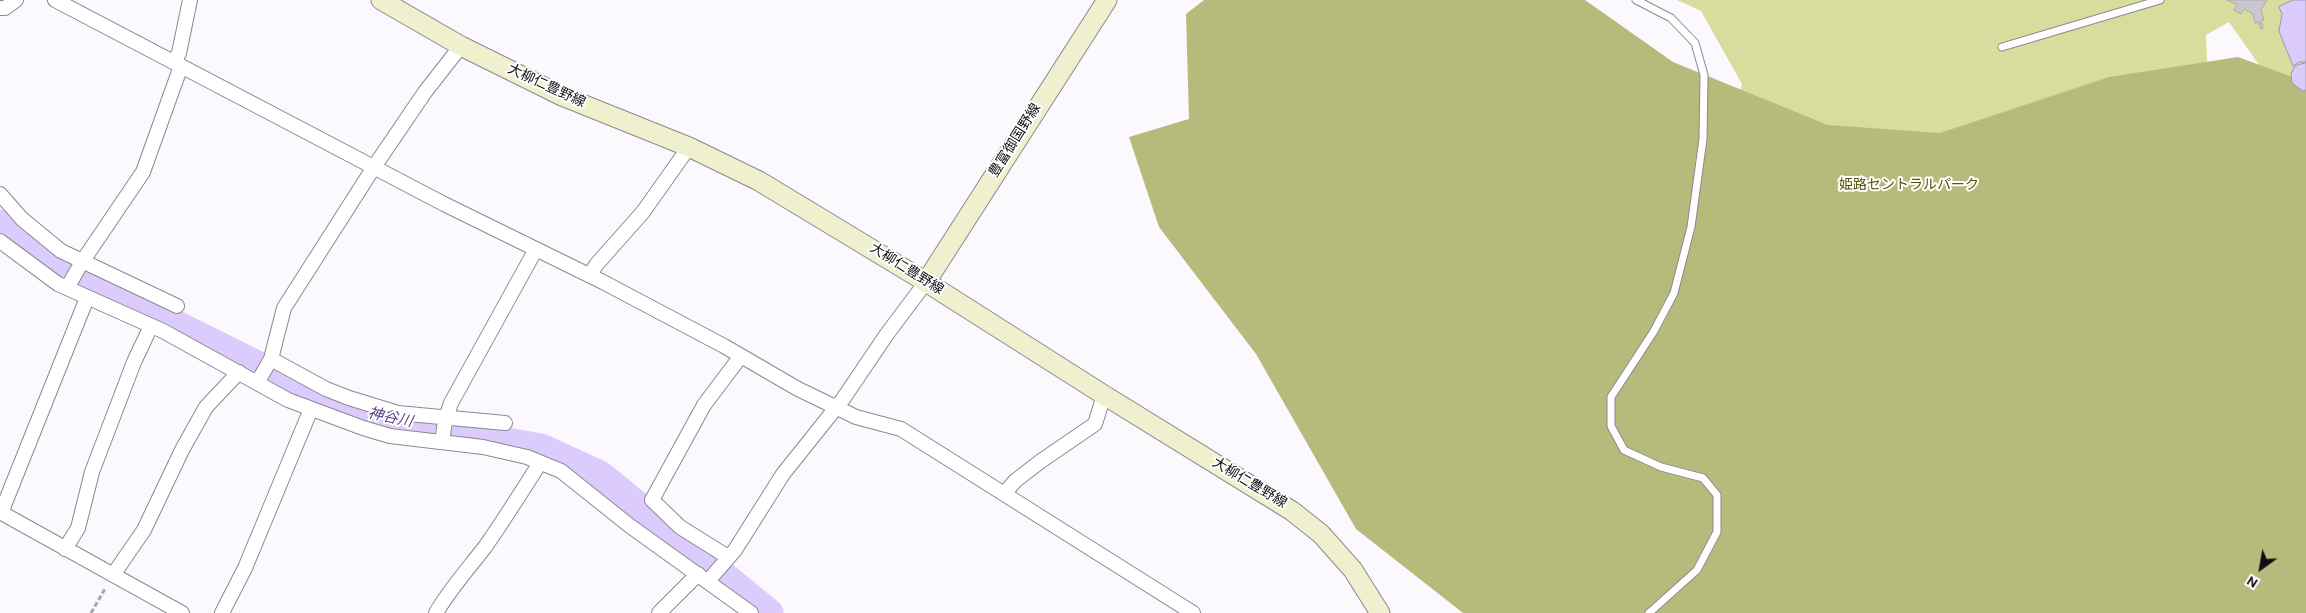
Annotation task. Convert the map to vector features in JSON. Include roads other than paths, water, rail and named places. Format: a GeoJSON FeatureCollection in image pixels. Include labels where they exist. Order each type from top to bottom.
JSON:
{"type":"FeatureCollection","features":[{"type":"Feature","properties":{"kind":"main road","name":"大柳仁豊野線"},"geometry":{"type":"LineString","coordinates":[[381,0],[461,46],[562,96],[689,147],[759,181],[926,282],[1104,395],[1292,510],[1321,534],[1353,570],[1380,613]]}},
{"type":"Feature","properties":{"kind":"main road","name":"豊富御国野線"},"geometry":{"type":"LineString","coordinates":[[926,282],[1107,0]]}},
{"type":"Feature","properties":{"kind":"street"},"geometry":{"type":"LineString","coordinates":[[0,8],[6,8],[16,0]]}},
{"type":"Feature","properties":{"kind":"street"},"geometry":{"type":"LineString","coordinates":[[55,0],[374,167],[590,275],[741,356],[798,390],[837,407],[856,418],[901,429],[1185,611]]}},
{"type":"Feature","properties":{"kind":"street"},"geometry":{"type":"LineString","coordinates":[[68,286],[80,265],[143,172],[178,64],[190,0]]}},
{"type":"Feature","properties":{"kind":"street"},"geometry":{"type":"LineString","coordinates":[[258,381],[270,361],[284,308],[374,167],[425,92],[461,46]]}},
{"type":"Feature","properties":{"kind":"street"},"geometry":{"type":"LineString","coordinates":[[590,275],[644,212],[689,147]]}},
{"type":"Feature","properties":{"kind":"street"},"geometry":{"type":"LineString","coordinates":[[0,194],[22,220],[80,265],[177,306]]}},
{"type":"Feature","properties":{"kind":"street"},"geometry":{"type":"LineString","coordinates":[[0,241],[58,284],[68,286],[87,298],[151,326],[258,381],[288,400],[363,428],[390,436],[505,423]]}},
{"type":"Feature","properties":{"kind":"street"},"geometry":{"type":"LineString","coordinates":[[444,430],[451,403],[536,249]]}},
{"type":"Feature","properties":{"kind":"street"},"geometry":{"type":"LineString","coordinates":[[659,613],[726,559],[783,474],[837,407],[887,334],[926,282]]}},
{"type":"Feature","properties":{"kind":"street"},"geometry":{"type":"LineString","coordinates":[[87,298],[1,513],[182,613]]}},
{"type":"Feature","properties":{"kind":"street"},"geometry":{"type":"LineString","coordinates":[[65,549],[78,528],[95,464],[134,362],[151,326]]}},
{"type":"Feature","properties":{"kind":"street"},"geometry":{"type":"LineString","coordinates":[[726,559],[680,527],[652,500],[704,406],[741,356]]}},
{"type":"Feature","properties":{"kind":"street"},"geometry":{"type":"LineString","coordinates":[[270,361],[326,389],[349,398],[398,412],[483,447],[527,457],[561,471],[630,526],[706,577],[751,613]]}},
{"type":"Feature","properties":{"kind":"street"},"geometry":{"type":"LineString","coordinates":[[113,575],[144,530],[182,450],[206,407],[238,372]]}},
{"type":"Feature","properties":{"kind":"street"},"geometry":{"type":"LineString","coordinates":[[1004,494],[1015,481],[1041,461],[1095,424],[1104,395]]}},
{"type":"Feature","properties":{"kind":"street"},"geometry":{"type":"LineString","coordinates":[[222,613],[245,568],[311,409]]}},
{"type":"Feature","properties":{"kind":"street"},"geometry":{"type":"LineString","coordinates":[[436,613],[450,590],[465,574],[497,531],[540,462]]}},
{"type":"Feature","properties":{"kind":"lane"},"geometry":{"type":"LineString","coordinates":[[1636,0],[1671,18],[1695,43],[1704,75],[1703,139],[1691,228],[1674,293],[1654,330],[1611,397],[1611,426],[1624,450],[1661,467],[1703,478],[1717,494],[1716,532],[1697,570],[1649,613]]}},
{"type":"Feature","properties":{"kind":"lane"},"geometry":{"type":"LineString","coordinates":[[2002,47],[2160,0]]}},
{"type":"Feature","properties":{"kind":"waterway","name":"神谷川"},"geometry":{"type":"LineString","coordinates":[[0,224],[48,261],[277,375],[367,415],[400,423],[541,448],[600,475],[769,613]]}},
{"type":"Feature","properties":{"kind":"park label","name":"姫路セントラルパーク"},"geometry":{"type":"Point","coordinates":[1909,186]}}]}
